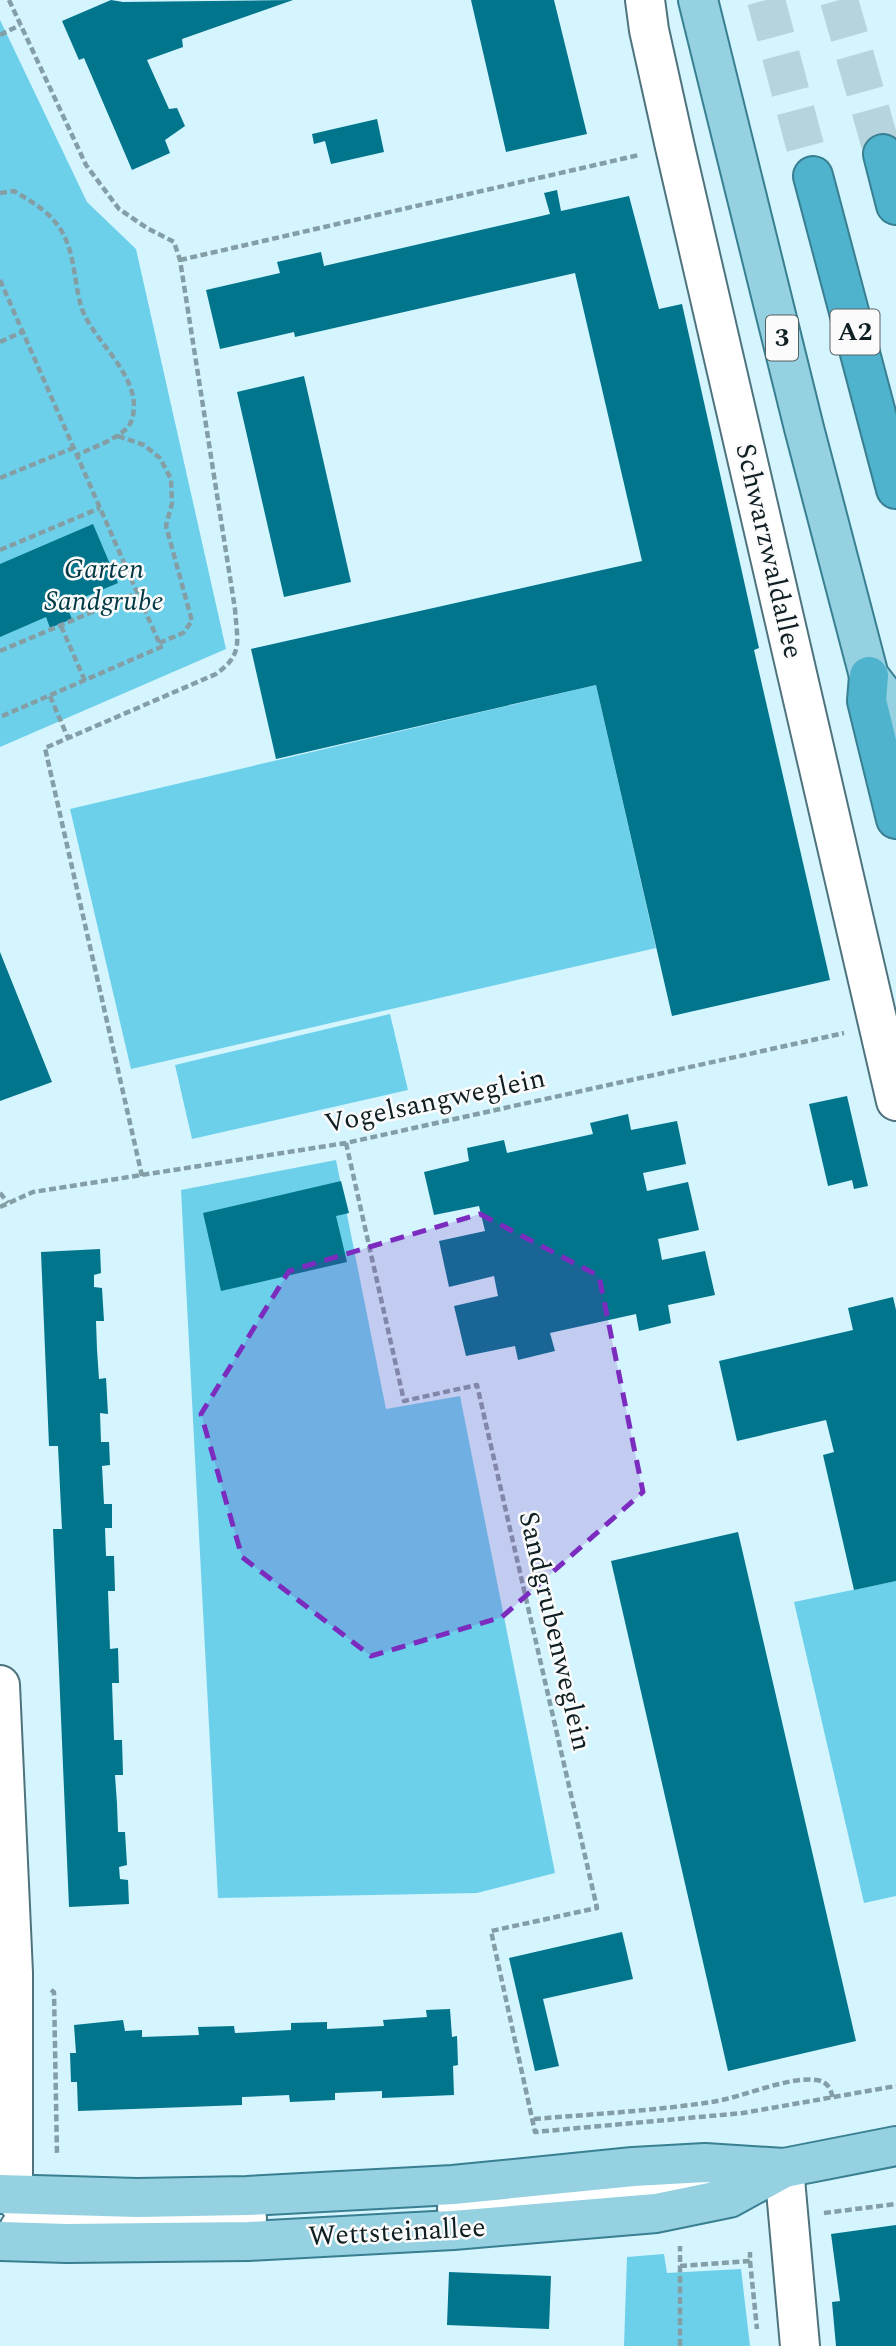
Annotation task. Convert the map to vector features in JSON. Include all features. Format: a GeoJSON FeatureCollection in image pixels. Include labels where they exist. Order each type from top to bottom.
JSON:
{"type":"FeatureCollection","features":[{"type":"Feature","properties":{"kind":"highway"},"geometry":{"type":"LineString","coordinates":[[883,154],[896,204]]}},
{"type":"Feature","properties":{"kind":"highway","name":"A2"},"geometry":{"type":"LineString","coordinates":[[813,176],[896,489]]}},
{"type":"Feature","properties":{"kind":"highway"},"geometry":{"type":"LineString","coordinates":[[869,676],[867,701],[896,819]]}},
{"type":"Feature","properties":{"kind":"main road","name":"3"},"geometry":{"type":"LineString","coordinates":[[704,6],[804,428],[869,676],[887,699],[896,736]]}},
{"type":"Feature","properties":{"kind":"main road","name":"Wettsteinallee"},"geometry":{"type":"LineString","coordinates":[[6,2194],[137,2199],[247,2196],[453,2185],[633,2167],[705,2163],[784,2168],[896,2146]]}},
{"type":"Feature","properties":{"kind":"main road","name":"Wettsteinallee"},"geometry":{"type":"LineString","coordinates":[[0,2241],[248,2241],[453,2230],[656,2213],[729,2198],[784,2168]]}},
{"type":"Feature","properties":{"kind":"street","name":"Schwarzwaldallee"},"geometry":{"type":"LineString","coordinates":[[645,0],[675,147],[896,1101]]}},
{"type":"Feature","properties":{"kind":"street"},"geometry":{"type":"LineString","coordinates":[[0,1685],[7,1973],[6,2194],[27,2213],[44,2222]]}},
{"type":"Feature","properties":{"kind":"street"},"geometry":{"type":"LineString","coordinates":[[457,2208],[634,2193],[784,2168],[800,2346]]}},
{"type":"Feature","properties":{"kind":"street"},"geometry":{"type":"LineString","coordinates":[[0,2233],[44,2222],[247,2218]]}},
{"type":"Feature","properties":{"kind":"path"},"geometry":{"type":"LineString","coordinates":[[9,0],[86,165],[119,209],[174,242],[180,260],[235,610],[237,649],[231,663],[216,674],[45,748],[142,1176]]}},
{"type":"Feature","properties":{"kind":"path"},"geometry":{"type":"LineString","coordinates":[[0,35],[20,25]]}},
{"type":"Feature","properties":{"kind":"path"},"geometry":{"type":"LineString","coordinates":[[180,260],[675,147]]}},
{"type":"Feature","properties":{"kind":"path"},"geometry":{"type":"LineString","coordinates":[[0,193],[14,191],[45,209],[61,230],[73,255],[75,280],[83,311],[120,364],[128,382],[134,404],[130,424],[117,436],[77,455]]}},
{"type":"Feature","properties":{"kind":"path"},"geometry":{"type":"LineString","coordinates":[[0,280],[161,647],[0,717]]}},
{"type":"Feature","properties":{"kind":"path"},"geometry":{"type":"LineString","coordinates":[[0,342],[22,332]]}},
{"type":"Feature","properties":{"kind":"path"},"geometry":{"type":"LineString","coordinates":[[117,436],[144,445],[160,458],[170,479],[172,503],[166,526],[192,621],[183,633],[159,643]]}},
{"type":"Feature","properties":{"kind":"path"},"geometry":{"type":"LineString","coordinates":[[0,478],[74,448]]}},
{"type":"Feature","properties":{"kind":"path"},"geometry":{"type":"LineString","coordinates":[[0,550],[100,508]]}},
{"type":"Feature","properties":{"kind":"path"},"geometry":{"type":"LineString","coordinates":[[0,651],[137,593]]}},
{"type":"Feature","properties":{"kind":"path"},"geometry":{"type":"LineString","coordinates":[[61,626],[85,681]]}},
{"type":"Feature","properties":{"kind":"path"},"geometry":{"type":"LineString","coordinates":[[50,696],[68,738]]}},
{"type":"Feature","properties":{"kind":"path","name":"Vogelsangweglein"},"geometry":{"type":"LineString","coordinates":[[0,1207],[33,1192],[346,1143],[878,1026]]}},
{"type":"Feature","properties":{"kind":"path","name":"Sandgrubenweglein"},"geometry":{"type":"LineString","coordinates":[[346,1143],[404,1401],[477,1385],[597,1908],[491,1931],[535,2133],[743,2113],[832,2099]]}},
{"type":"Feature","properties":{"kind":"path"},"geometry":{"type":"LineString","coordinates":[[0,1193],[8,1203]]}},
{"type":"Feature","properties":{"kind":"path"},"geometry":{"type":"LineString","coordinates":[[533,2119],[722,2100],[814,2079],[824,2081],[831,2089],[832,2099],[896,2085]]}},
{"type":"Feature","properties":{"kind":"path"},"geometry":{"type":"LineString","coordinates":[[722,2100],[723,2107]]}},
{"type":"Feature","properties":{"kind":"path"},"geometry":{"type":"LineString","coordinates":[[790,2229],[822,2214],[896,2204]]}},
{"type":"Feature","properties":{"kind":"path"},"geometry":{"type":"LineString","coordinates":[[680,2246],[680,2346]]}},
{"type":"Feature","properties":{"kind":"path"},"geometry":{"type":"LineString","coordinates":[[750,2252],[758,2334]]}},
{"type":"Feature","properties":{"kind":"path"},"geometry":{"type":"LineString","coordinates":[[680,2266],[750,2260]]}},
{"type":"Feature","properties":{"kind":"highlighted area"},"geometry":{"type":"Polygon","coordinates":[[[480,1214],[599,1276],[643,1492],[502,1617],[371,1656],[242,1557],[201,1414],[289,1271],[480,1214]]]}},
{"type":"Feature","properties":{"kind":"green space","name":"Garten Sandgrube"},"geometry":{"type":"Polygon","coordinates":[[[0,20],[87,202],[136,249],[226,649],[0,747],[0,20]]]}},
{"type":"Feature","properties":{"kind":"green space"},"geometry":{"type":"Polygon","coordinates":[[[596,685],[656,948],[131,1069],[70,809],[596,685]]]}},
{"type":"Feature","properties":{"kind":"green space"},"geometry":{"type":"Polygon","coordinates":[[[390,1014],[408,1090],[192,1139],[175,1065],[390,1014]]]}},
{"type":"Feature","properties":{"kind":"green space"},"geometry":{"type":"Polygon","coordinates":[[[336,1160],[386,1409],[460,1396],[555,1873],[477,1893],[218,1898],[181,1190],[336,1160]]]}},
{"type":"Feature","properties":{"kind":"green space"},"geometry":{"type":"Polygon","coordinates":[[[896,1581],[896,1896],[864,1903],[794,1602],[896,1581]]]}},
{"type":"Feature","properties":{"kind":"green space"},"geometry":{"type":"Polygon","coordinates":[[[664,2254],[667,2273],[741,2269],[750,2346],[624,2346],[627,2257],[664,2254]]]}},
{"type":"Feature","properties":{"kind":"building"},"geometry":{"type":"Polygon","coordinates":[[[111,0],[293,0],[182,39],[183,47],[147,60],[169,109],[177,108],[185,126],[165,140],[170,153],[132,170],[84,58],[79,60],[62,21],[111,0]]]}},
{"type":"Feature","properties":{"kind":"building"},"geometry":{"type":"Polygon","coordinates":[[[471,0],[554,0],[587,134],[506,152],[471,0]]]}},
{"type":"Feature","properties":{"kind":"building"},"geometry":{"type":"Polygon","coordinates":[[[377,119],[384,152],[331,164],[325,141],[314,144],[312,134],[377,119]]]}},
{"type":"Feature","properties":{"kind":"building"},"geometry":{"type":"Polygon","coordinates":[[[557,190],[561,211],[629,196],[659,309],[682,304],[759,648],[754,650],[830,980],[672,1016],[596,685],[276,759],[251,649],[642,561],[575,273],[295,337],[294,332],[220,349],[206,290],[280,273],[277,262],[321,252],[324,266],[550,214],[544,193],[557,190]]]}},
{"type":"Feature","properties":{"kind":"building"},"geometry":{"type":"Polygon","coordinates":[[[304,376],[351,582],[284,597],[237,392],[304,376]]]}},
{"type":"Feature","properties":{"kind":"building"},"geometry":{"type":"Polygon","coordinates":[[[93,524],[118,583],[66,605],[72,619],[50,628],[46,617],[0,637],[0,564],[93,524]]]}},
{"type":"Feature","properties":{"kind":"building"},"geometry":{"type":"Polygon","coordinates":[[[0,952],[52,1082],[0,1101],[0,952]]]}},
{"type":"Feature","properties":{"kind":"building"},"geometry":{"type":"Polygon","coordinates":[[[847,1096],[868,1186],[854,1189],[852,1180],[828,1186],[809,1104],[847,1096]]]}},
{"type":"Feature","properties":{"kind":"building"},"geometry":{"type":"Polygon","coordinates":[[[628,1114],[631,1130],[677,1121],[686,1164],[643,1173],[647,1191],[688,1182],[699,1230],[658,1239],[662,1260],[705,1251],[715,1295],[668,1305],[671,1323],[639,1331],[636,1314],[550,1333],[555,1351],[518,1360],[515,1346],[466,1356],[454,1306],[498,1296],[494,1276],[449,1287],[439,1241],[485,1231],[479,1206],[434,1215],[424,1172],[469,1161],[467,1148],[504,1140],[507,1153],[593,1134],[590,1123],[628,1114]]]}},
{"type":"Feature","properties":{"kind":"building"},"geometry":{"type":"Polygon","coordinates":[[[341,1181],[349,1213],[336,1216],[347,1262],[221,1291],[203,1213],[341,1181]]]}},
{"type":"Feature","properties":{"kind":"building"},"geometry":{"type":"Polygon","coordinates":[[[100,1249],[101,1273],[94,1275],[94,1287],[102,1288],[104,1321],[96,1321],[97,1350],[99,1379],[106,1378],[108,1414],[100,1413],[101,1442],[109,1442],[110,1465],[102,1466],[104,1504],[112,1504],[112,1528],[105,1528],[106,1556],[114,1556],[115,1591],[108,1591],[110,1649],[118,1648],[119,1683],[112,1683],[114,1740],[122,1740],[123,1775],[115,1775],[118,1832],[125,1832],[127,1865],[119,1867],[120,1879],[128,1880],[129,1904],[69,1907],[53,1529],[62,1529],[58,1446],[49,1446],[41,1252],[100,1249]]]}},
{"type":"Feature","properties":{"kind":"building"},"geometry":{"type":"Polygon","coordinates":[[[893,1297],[896,1310],[896,1581],[854,1590],[823,1455],[834,1452],[826,1420],[737,1441],[719,1361],[853,1330],[848,1308],[893,1297]]]}},
{"type":"Feature","properties":{"kind":"building"},"geometry":{"type":"Polygon","coordinates":[[[738,1532],[856,2041],[728,2071],[611,1561],[738,1532]]]}},
{"type":"Feature","properties":{"kind":"building"},"geometry":{"type":"Polygon","coordinates":[[[622,1932],[633,1979],[543,1999],[559,2066],[535,2071],[509,1958],[622,1932]]]}},
{"type":"Feature","properties":{"kind":"building"},"geometry":{"type":"Polygon","coordinates":[[[450,2009],[452,2037],[457,2036],[458,2065],[453,2066],[454,2095],[382,2098],[382,2091],[335,2093],[335,2100],[290,2102],[289,2095],[242,2097],[242,2105],[78,2111],[77,2082],[71,2082],[70,2053],[76,2053],[74,2025],[123,2020],[125,2031],[142,2030],[142,2037],[199,2035],[198,2027],[234,2026],[235,2033],[291,2030],[291,2023],[327,2022],[327,2029],[384,2026],[383,2020],[427,2017],[426,2010],[450,2009]]]}},
{"type":"Feature","properties":{"kind":"building"},"geometry":{"type":"Polygon","coordinates":[[[896,2225],[896,2346],[836,2346],[832,2302],[840,2301],[831,2234],[896,2225]]]}},
{"type":"Feature","properties":{"kind":"building"},"geometry":{"type":"Polygon","coordinates":[[[449,2272],[551,2276],[549,2329],[447,2325],[449,2272]]]}},
{"type":"Feature","properties":{"kind":"tunnel"},"geometry":{"type":"LineString","coordinates":[[766,0],[813,176]]}},
{"type":"Feature","properties":{"kind":"tunnel"},"geometry":{"type":"LineString","coordinates":[[839,0],[883,154]]}}]}
